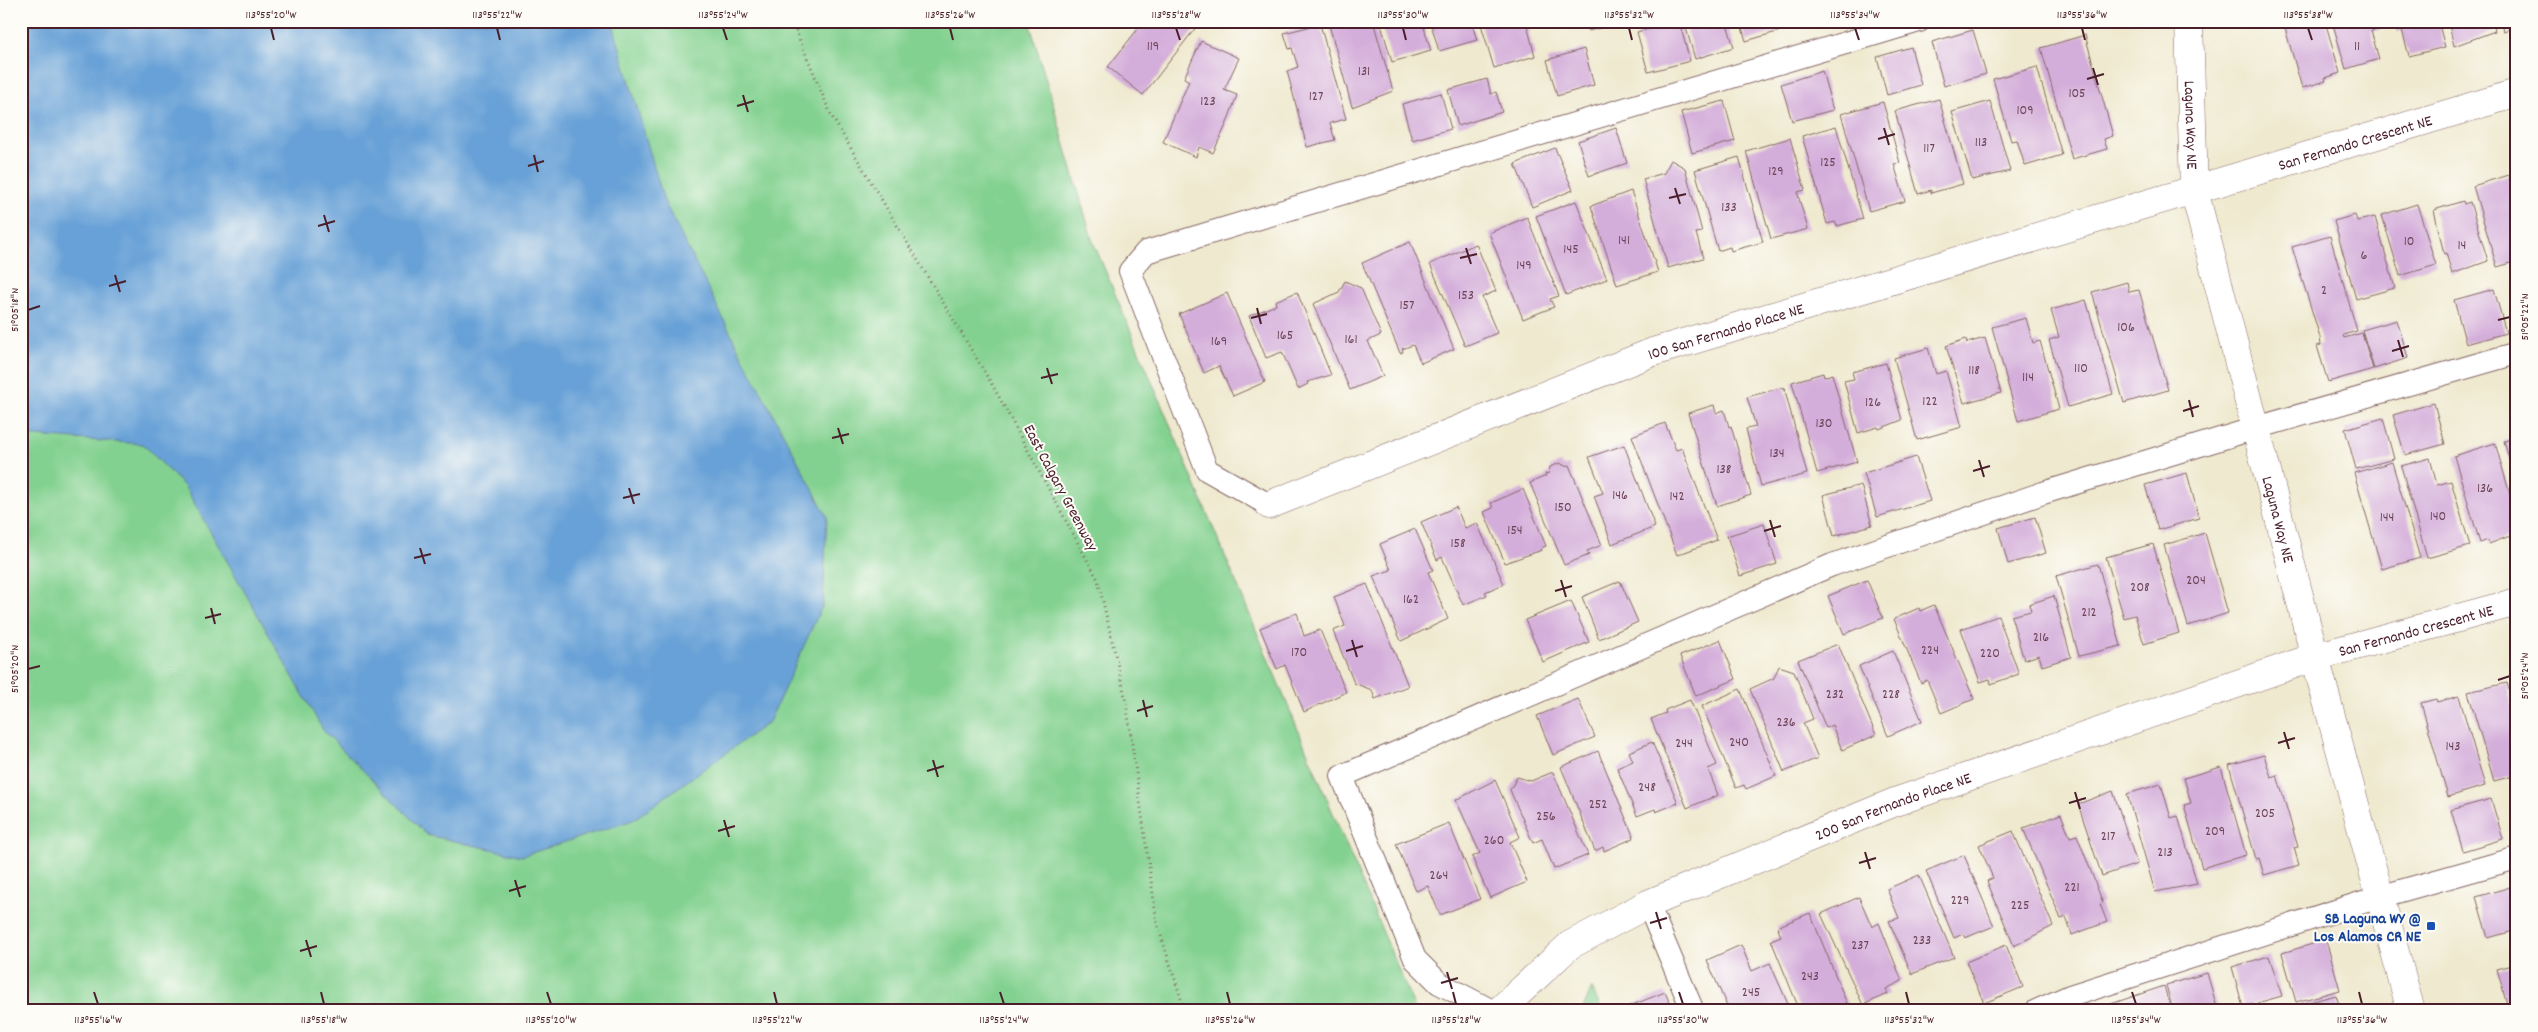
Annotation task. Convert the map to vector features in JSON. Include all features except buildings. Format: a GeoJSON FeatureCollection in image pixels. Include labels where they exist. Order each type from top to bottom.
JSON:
{"type":"FeatureCollection","features":[{"type":"Feature","properties":{"kind":"street","name":"Laguna Way NE"},"geometry":{"type":"LineString","coordinates":[[2189,21],[2194,190],[2315,657],[2411,1011]]}},
{"type":"Feature","properties":{"kind":"street","name":"San Fernando Crescent NE"},"geometry":{"type":"LineString","coordinates":[[2194,190],[2517,92]]}},
{"type":"Feature","properties":{"kind":"street","name":"100 San Fernando Place NE"},"geometry":{"type":"LineString","coordinates":[[1269,505],[1653,352],[2194,190]]}},
{"type":"Feature","properties":{"kind":"street","name":"San Fernando Crescent NE"},"geometry":{"type":"LineString","coordinates":[[2315,657],[2517,602]]}},
{"type":"Feature","properties":{"kind":"street","name":"200 San Fernando Place NE"},"geometry":{"type":"LineString","coordinates":[[1499,1011],[1570,945],[1648,904],[1895,802],[2315,657]]}},
{"type":"Feature","properties":{"kind":"lane"},"geometry":{"type":"LineString","coordinates":[[1269,505],[1207,470],[1130,271],[1146,252],[1919,21]]}},
{"type":"Feature","properties":{"kind":"lane"},"geometry":{"type":"LineString","coordinates":[[1492,1011],[1439,983],[1415,959],[1342,776],[1832,565],[2043,493],[2256,428],[2517,353]]}},
{"type":"Feature","properties":{"kind":"lane"},"geometry":{"type":"LineString","coordinates":[[2036,1011],[2070,996],[2379,897],[2517,858]]}},
{"type":"Feature","properties":{"kind":"lane"},"geometry":{"type":"LineString","coordinates":[[1648,904],[1693,1011]]}},
{"type":"Feature","properties":{"kind":"path","name":"East Calgary Greenway"},"geometry":{"type":"LineString","coordinates":[[792,21],[831,115],[994,386],[1098,580],[1126,701],[1157,923],[1185,1011]]}},
{"type":"Feature","properties":{"kind":"green space"},"geometry":{"type":"Polygon","coordinates":[[[21,21],[1029,21],[1092,239],[1416,1011],[21,1011],[21,21]]]}},
{"type":"Feature","properties":{"kind":"green space"},"geometry":{"type":"Polygon","coordinates":[[[1592,988],[1602,1011],[1582,1011],[1592,988]]]}},
{"type":"Feature","properties":{"kind":"water"},"geometry":{"type":"Polygon","coordinates":[[[21,21],[612,21],[664,201],[740,352],[827,516],[823,604],[769,722],[633,820],[522,856],[427,835],[323,730],[185,487],[143,444],[21,435],[21,21]]]}},
{"type":"Feature","properties":{"kind":"place","name":"SB Laguna WY @ Los Alamos CR NE"},"geometry":{"type":"Point","coordinates":[2431,926]}}]}
